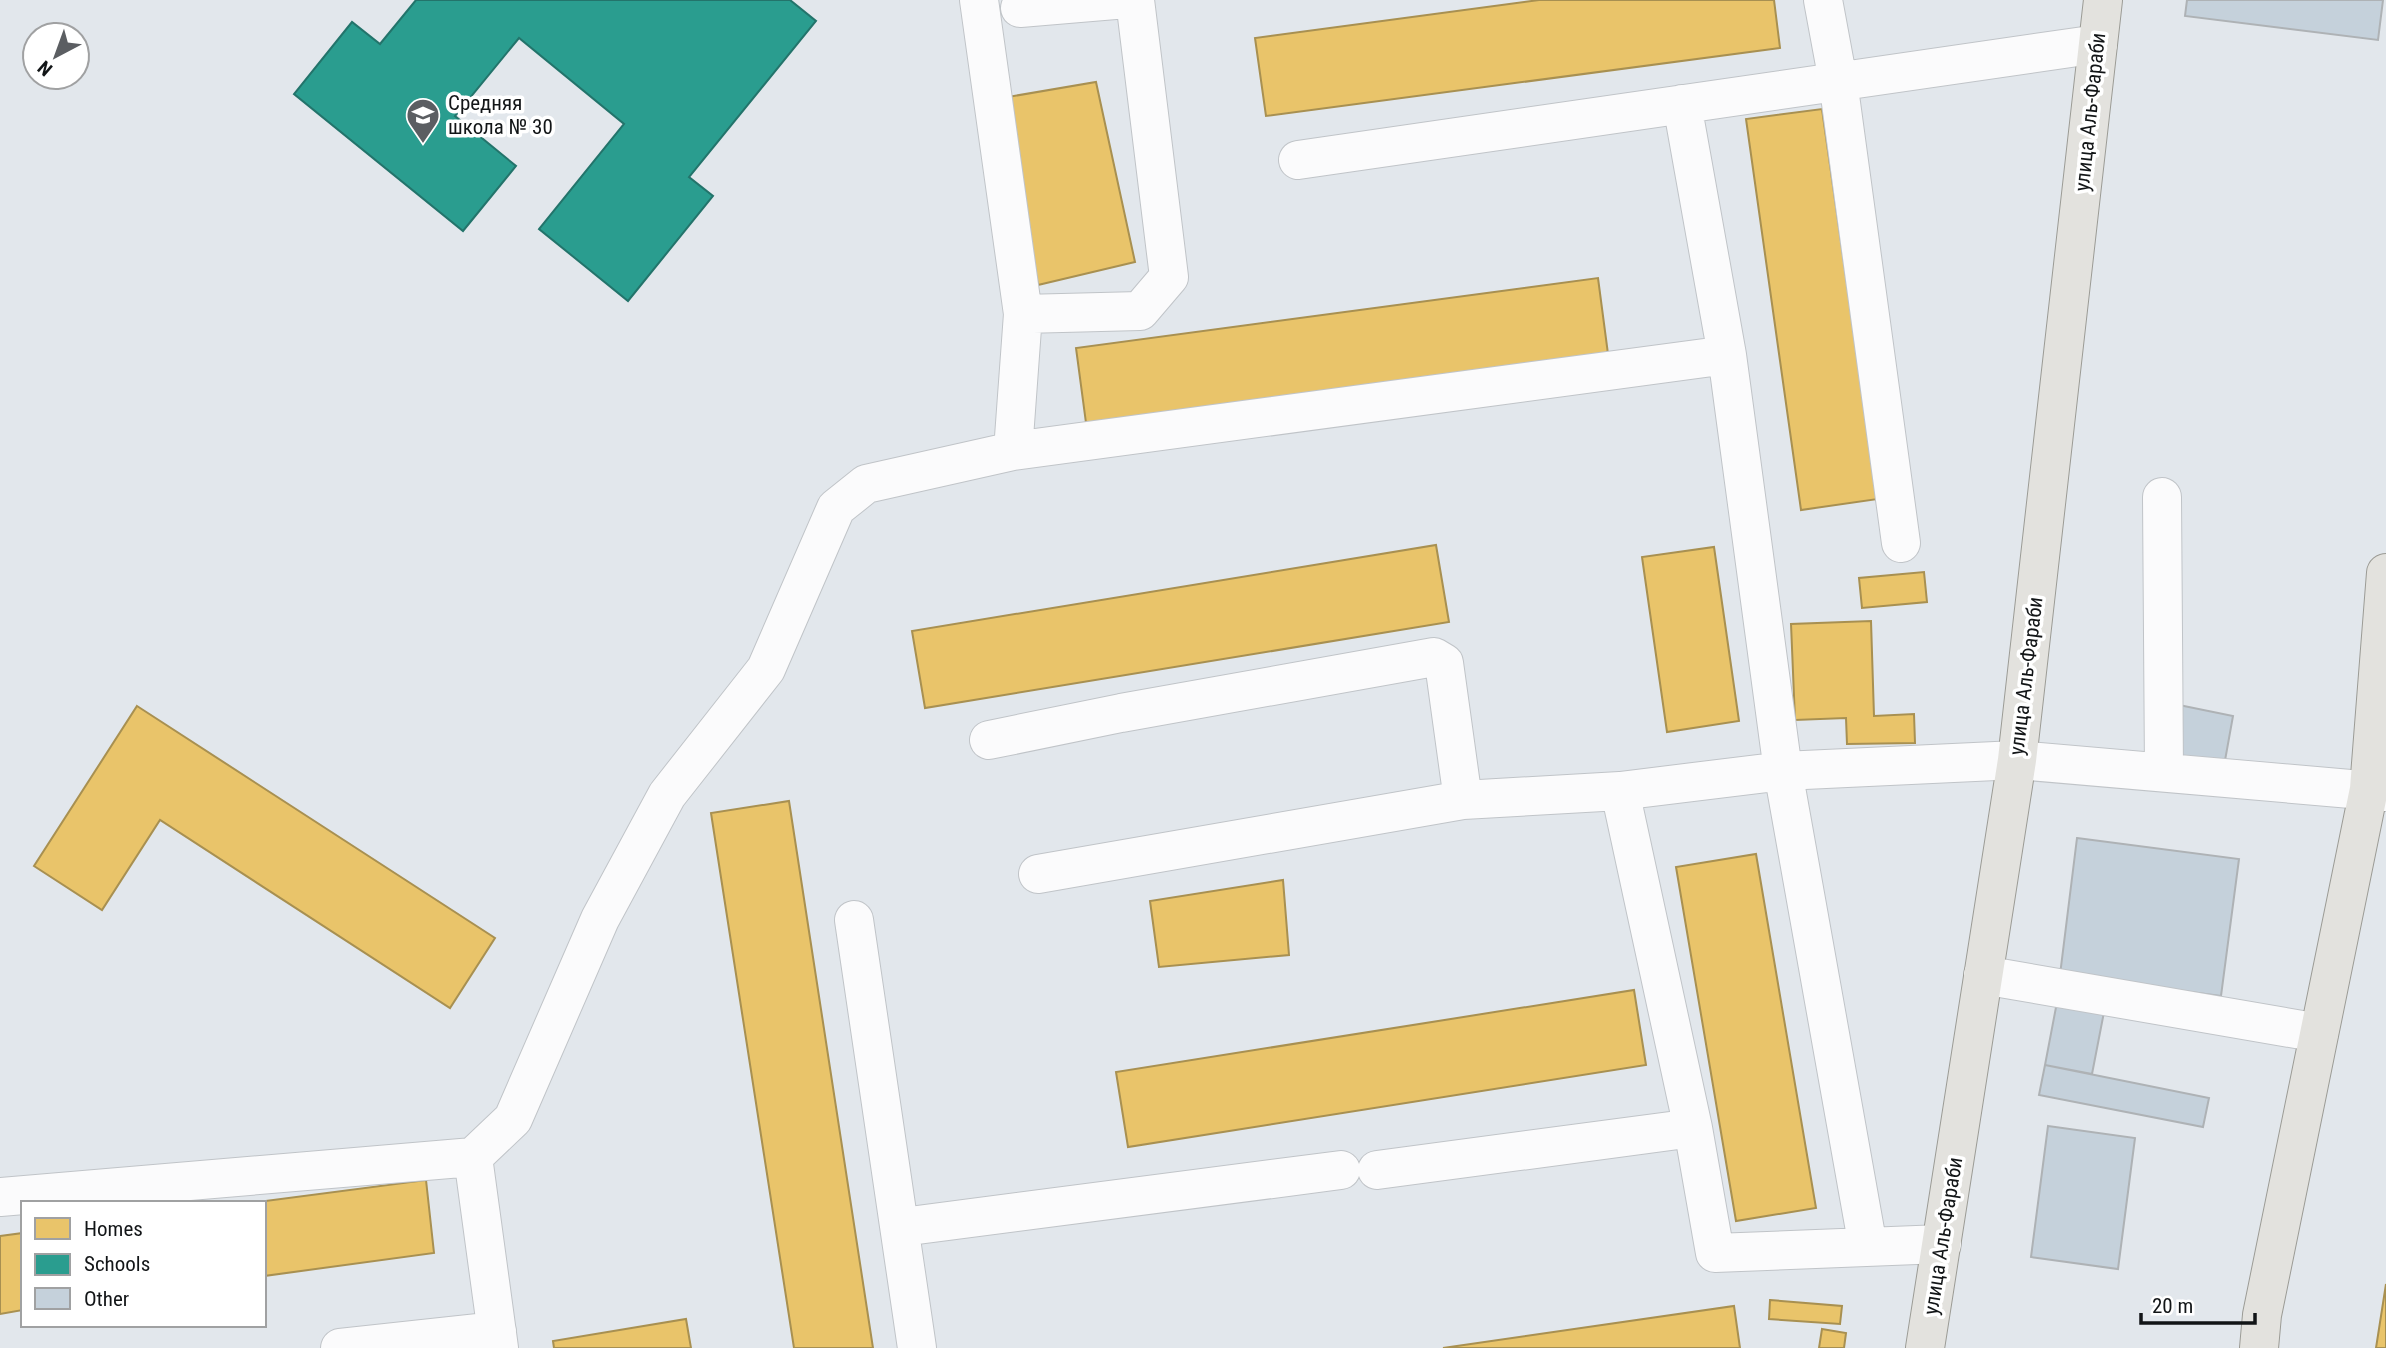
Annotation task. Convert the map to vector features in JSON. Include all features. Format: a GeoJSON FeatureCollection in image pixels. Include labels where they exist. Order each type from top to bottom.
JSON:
{"type":"FeatureCollection","features":[{"type":"Feature","properties":{"kind":"main road","name":"улица Аль-Фараби"},"geometry":{"type":"LineString","coordinates":[[1925,1348],[2017,760],[2103,0]]}},
{"type":"Feature","properties":{"kind":"main road"},"geometry":{"type":"LineString","coordinates":[[2259,1348],[2262,1315],[2319,1033],[2378,791],[2386,573]]}},
{"type":"Feature","properties":{"kind":"street"},"geometry":{"type":"LineString","coordinates":[[979,0],[1023,314],[1013,451]]}},
{"type":"Feature","properties":{"kind":"street"},"geometry":{"type":"LineString","coordinates":[[1020,8],[1115,0]]}},
{"type":"Feature","properties":{"kind":"street"},"geometry":{"type":"LineString","coordinates":[[1023,314],[1140,311],[1169,277],[1135,0]]}},
{"type":"Feature","properties":{"kind":"street"},"geometry":{"type":"LineString","coordinates":[[1823,0],[1838,81],[1901,543]]}},
{"type":"Feature","properties":{"kind":"street"},"geometry":{"type":"LineString","coordinates":[[1298,160],[2098,44]]}},
{"type":"Feature","properties":{"kind":"street"},"geometry":{"type":"LineString","coordinates":[[1682,104],[1727,355],[1783,771],[1868,1247]]}},
{"type":"Feature","properties":{"kind":"street"},"geometry":{"type":"LineString","coordinates":[[0,1198],[473,1157],[513,1119],[600,919],[667,795],[766,669],[836,508],[866,484],[1013,451],[1727,355]]}},
{"type":"Feature","properties":{"kind":"street"},"geometry":{"type":"LineString","coordinates":[[2162,497],[2164,772]]}},
{"type":"Feature","properties":{"kind":"street"},"geometry":{"type":"LineString","coordinates":[[989,740],[1121,713],[1434,657],[1444,663],[1462,800]]}},
{"type":"Feature","properties":{"kind":"street"},"geometry":{"type":"LineString","coordinates":[[1038,874],[1462,800],[1620,791],[1783,771],[2017,760],[2378,791]]}},
{"type":"Feature","properties":{"kind":"street"},"geometry":{"type":"LineString","coordinates":[[1620,791],[1693,1128],[1715,1252],[1942,1244]]}},
{"type":"Feature","properties":{"kind":"street"},"geometry":{"type":"LineString","coordinates":[[854,920],[902,1227],[917,1348]]}},
{"type":"Feature","properties":{"kind":"street"},"geometry":{"type":"LineString","coordinates":[[1983,975],[2319,1033]]}},
{"type":"Feature","properties":{"kind":"street"},"geometry":{"type":"LineString","coordinates":[[902,1227],[1693,1128]]}},
{"type":"Feature","properties":{"kind":"street"},"geometry":{"type":"LineString","coordinates":[[340,1348],[498,1340],[473,1157]]}},
{"type":"Feature","properties":{"kind":"building: Homes"},"geometry":{"type":"Polygon","coordinates":[[[1539,0],[1774,0],[1780,48],[1266,116],[1255,38],[1539,0]]]}},
{"type":"Feature","properties":{"kind":"building: Homes"},"geometry":{"type":"Polygon","coordinates":[[[1096,82],[1135,262],[1038,285],[1002,98],[1096,82]]]}},
{"type":"Feature","properties":{"kind":"building: Homes"},"geometry":{"type":"Polygon","coordinates":[[[1822,109],[1878,499],[1801,510],[1746,119],[1822,109]]]}},
{"type":"Feature","properties":{"kind":"building: Homes"},"geometry":{"type":"Polygon","coordinates":[[[1598,278],[1608,354],[1086,423],[1076,348],[1598,278]]]}},
{"type":"Feature","properties":{"kind":"building: Homes"},"geometry":{"type":"Polygon","coordinates":[[[1436,545],[1449,622],[925,708],[912,631],[1436,545]]]}},
{"type":"Feature","properties":{"kind":"building: Homes"},"geometry":{"type":"Polygon","coordinates":[[[1714,547],[1739,721],[1667,732],[1642,557],[1714,547]]]}},
{"type":"Feature","properties":{"kind":"building: Homes"},"geometry":{"type":"Polygon","coordinates":[[[1924,572],[1927,602],[1862,608],[1859,578],[1924,572]]]}},
{"type":"Feature","properties":{"kind":"building: Homes"},"geometry":{"type":"Polygon","coordinates":[[[1871,621],[1874,716],[1914,714],[1915,743],[1847,744],[1846,718],[1795,720],[1791,624],[1871,621]]]}},
{"type":"Feature","properties":{"kind":"building: Homes"},"geometry":{"type":"Polygon","coordinates":[[[137,706],[495,938],[450,1008],[160,820],[102,910],[34,866],[137,706]]]}},
{"type":"Feature","properties":{"kind":"building: Homes"},"geometry":{"type":"Polygon","coordinates":[[[789,801],[873,1348],[794,1348],[711,813],[789,801]]]}},
{"type":"Feature","properties":{"kind":"building: Homes"},"geometry":{"type":"Polygon","coordinates":[[[1756,854],[1816,1208],[1736,1221],[1676,867],[1756,854]]]}},
{"type":"Feature","properties":{"kind":"building: Homes"},"geometry":{"type":"Polygon","coordinates":[[[1283,880],[1289,955],[1159,967],[1150,901],[1283,880]]]}},
{"type":"Feature","properties":{"kind":"building: Homes"},"geometry":{"type":"Polygon","coordinates":[[[1634,990],[1646,1065],[1128,1147],[1116,1072],[1634,990]]]}},
{"type":"Feature","properties":{"kind":"building: Homes"},"geometry":{"type":"Polygon","coordinates":[[[426,1180],[434,1253],[266,1276],[266,1201],[426,1180]]]}},
{"type":"Feature","properties":{"kind":"building: Homes"},"geometry":{"type":"Polygon","coordinates":[[[21,1233],[21,1310],[0,1314],[0,1236],[21,1233]]]}},
{"type":"Feature","properties":{"kind":"building: Homes"},"geometry":{"type":"Polygon","coordinates":[[[2386,1284],[2386,1348],[2376,1348],[2386,1284]]]}},
{"type":"Feature","properties":{"kind":"building: Homes"},"geometry":{"type":"Polygon","coordinates":[[[1770,1300],[1842,1306],[1840,1324],[1769,1319],[1770,1300]]]}},
{"type":"Feature","properties":{"kind":"building: Homes"},"geometry":{"type":"Polygon","coordinates":[[[1734,1306],[1740,1348],[1443,1348],[1734,1306]]]}},
{"type":"Feature","properties":{"kind":"building: Homes"},"geometry":{"type":"Polygon","coordinates":[[[686,1319],[691,1348],[554,1348],[553,1341],[686,1319]]]}},
{"type":"Feature","properties":{"kind":"building: Homes"},"geometry":{"type":"Polygon","coordinates":[[[1822,1329],[1846,1333],[1844,1348],[1819,1348],[1822,1329]]]}},
{"type":"Feature","properties":{"kind":"building: Schools","name":"Средняя школа № 30"},"geometry":{"type":"Polygon","coordinates":[[[416,0],[790,0],[816,21],[689,177],[713,196],[628,301],[539,229],[624,124],[519,38],[455,116],[516,166],[463,231],[294,94],[352,22],[380,44],[416,0]]]}},
{"type":"Feature","properties":{"kind":"building: Other"},"geometry":{"type":"Polygon","coordinates":[[[2187,0],[2383,0],[2378,40],[2185,16],[2187,0]]]}},
{"type":"Feature","properties":{"kind":"building: Other"},"geometry":{"type":"Polygon","coordinates":[[[2179,705],[2233,716],[2224,766],[2170,755],[2179,705]]]}},
{"type":"Feature","properties":{"kind":"building: Other"},"geometry":{"type":"Polygon","coordinates":[[[2077,838],[2239,859],[2221,996],[2060,975],[2077,838]]]}},
{"type":"Feature","properties":{"kind":"building: Other"},"geometry":{"type":"Polygon","coordinates":[[[2057,1002],[2104,1012],[2092,1074],[2045,1065],[2057,1002]]]}},
{"type":"Feature","properties":{"kind":"building: Other"},"geometry":{"type":"Polygon","coordinates":[[[2045,1065],[2209,1098],[2203,1127],[2039,1095],[2045,1065]]]}},
{"type":"Feature","properties":{"kind":"building: Other"},"geometry":{"type":"Polygon","coordinates":[[[2048,1126],[2135,1138],[2118,1269],[2031,1257],[2048,1126]]]}},
{"type":"Feature","properties":{"kind":"place","name":"Средняя школа № 30"},"geometry":{"type":"Point","coordinates":[423,145]}}]}
